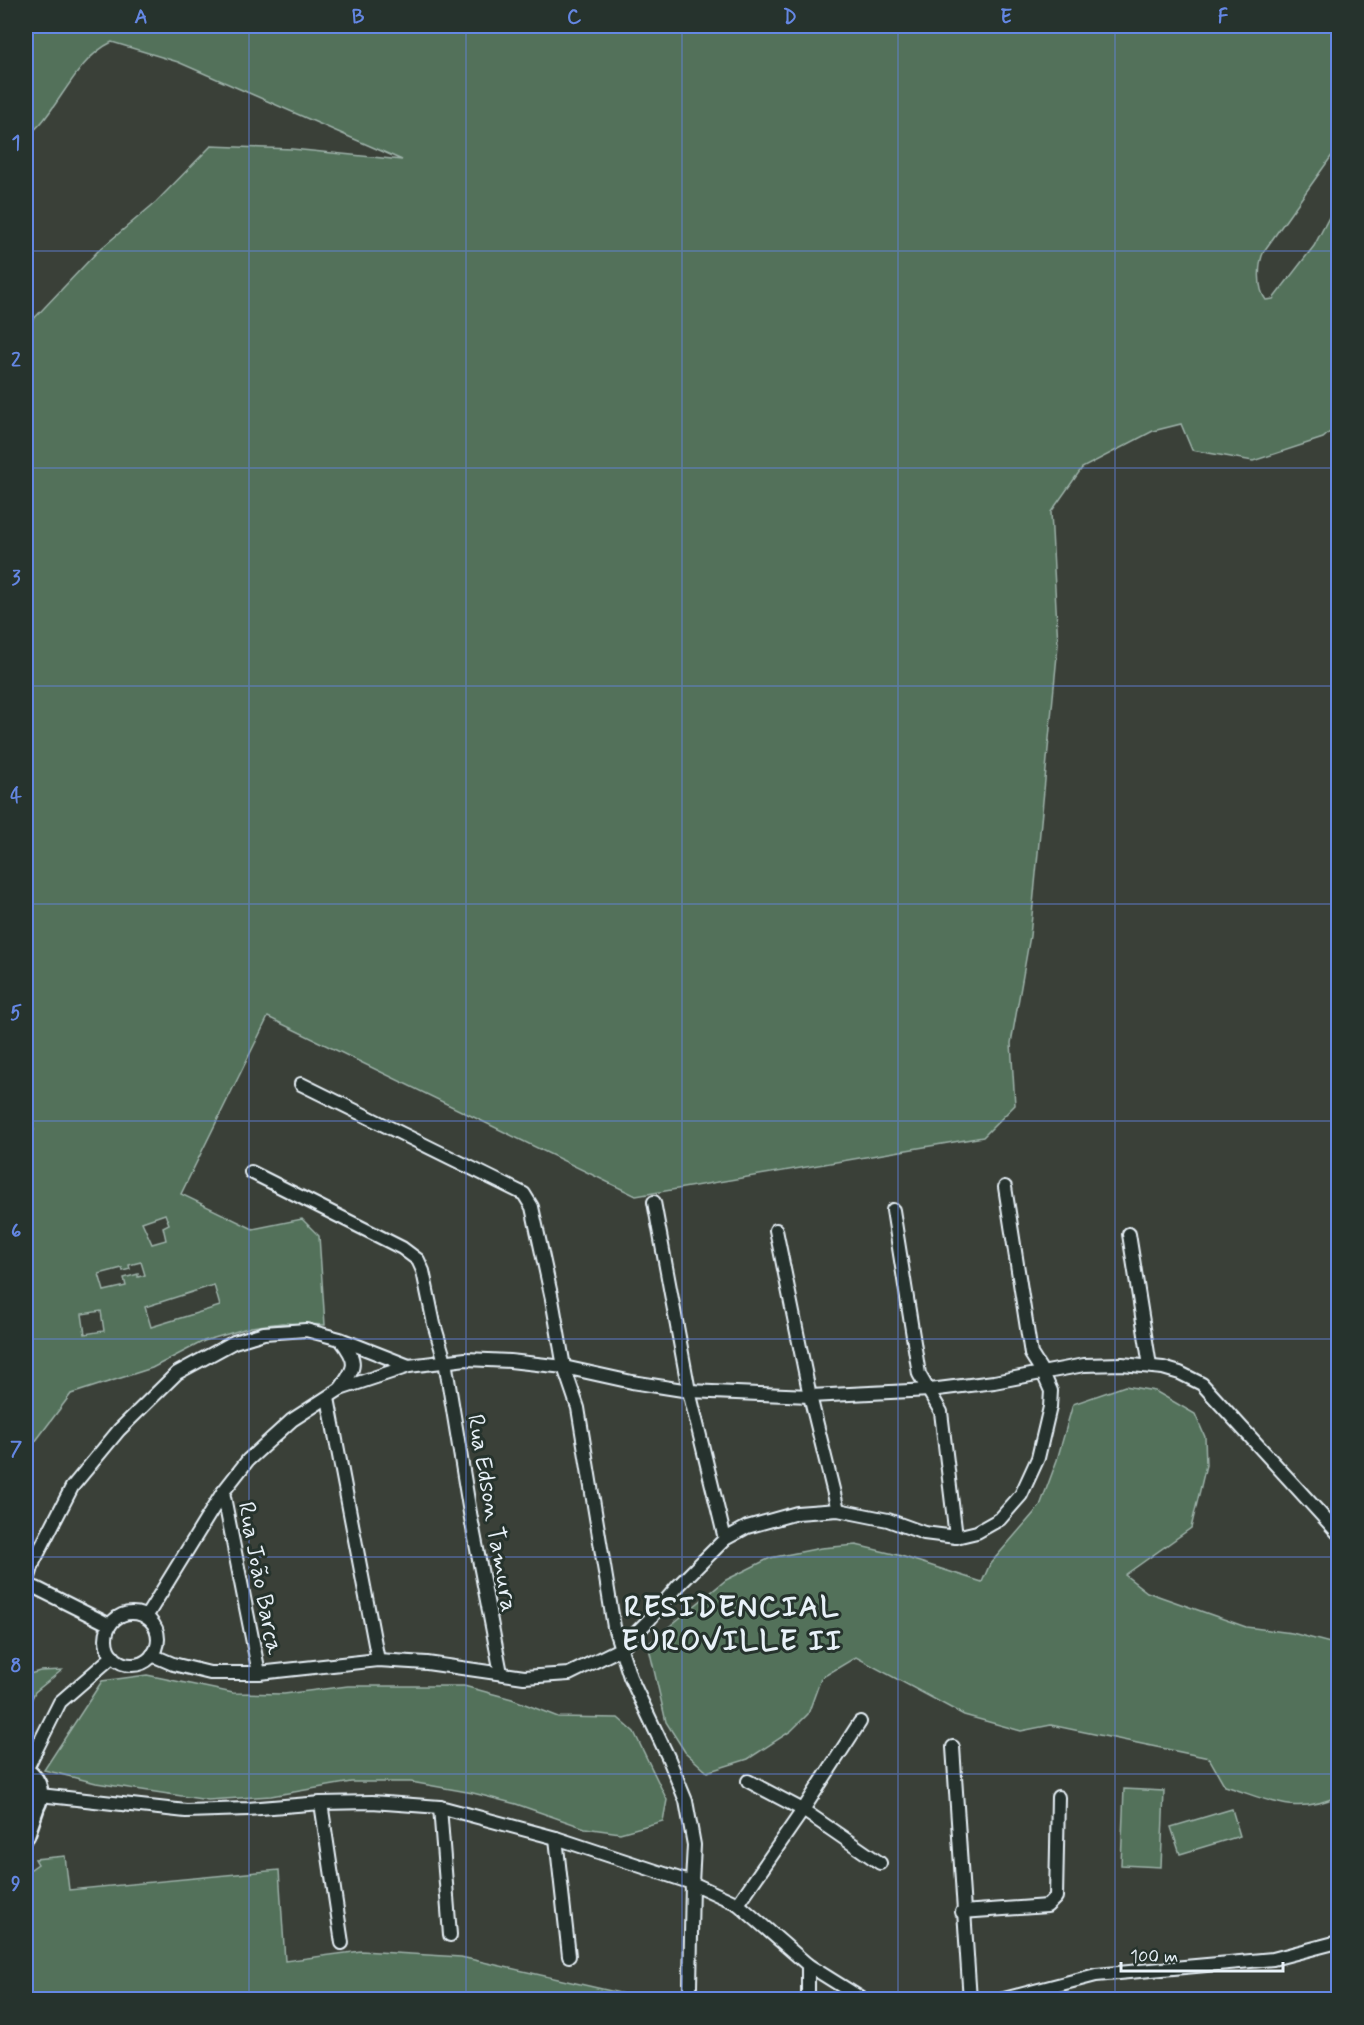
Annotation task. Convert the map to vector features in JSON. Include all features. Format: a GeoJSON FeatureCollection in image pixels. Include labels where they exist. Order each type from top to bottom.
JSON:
{"type":"FeatureCollection","features":[{"type":"Feature","properties":{"kind":"street"},"geometry":{"type":"LineString","coordinates":[[301,1084],[524,1194],[532,1207],[564,1367],[578,1408],[614,1627],[630,1677],[686,1801],[694,1845],[690,1986]]}},
{"type":"Feature","properties":{"kind":"street","name":"Rua Edson Tamura"},"geometry":{"type":"LineString","coordinates":[[251,1172],[402,1248],[418,1260],[423,1271],[434,1324],[445,1361],[470,1513],[501,1673]]}},
{"type":"Feature","properties":{"kind":"street"},"geometry":{"type":"LineString","coordinates":[[152,1655],[173,1664],[210,1673],[259,1673],[378,1660],[428,1663],[524,1677],[569,1674],[620,1649],[725,1539],[747,1527],[797,1513],[838,1510],[888,1520],[924,1533],[957,1537],[977,1532],[1000,1519],[1021,1495],[1038,1458],[1050,1407],[1050,1391],[1043,1373],[1031,1354],[1005,1187]]}},
{"type":"Feature","properties":{"kind":"street"},"geometry":{"type":"LineString","coordinates":[[654,1202],[689,1391],[725,1539]]}},
{"type":"Feature","properties":{"kind":"street"},"geometry":{"type":"LineString","coordinates":[[893,1210],[919,1374],[941,1412],[957,1537]]}},
{"type":"Feature","properties":{"kind":"street"},"geometry":{"type":"LineString","coordinates":[[776,1230],[810,1396],[838,1510]]}},
{"type":"Feature","properties":{"kind":"street"},"geometry":{"type":"LineString","coordinates":[[1129,1234],[1150,1366]]}},
{"type":"Feature","properties":{"kind":"street"},"geometry":{"type":"LineString","coordinates":[[110,1625],[36,1588],[26,1588],[34,1561],[72,1487],[119,1430],[177,1372],[234,1342],[264,1333],[306,1330],[340,1339],[409,1366]]}},
{"type":"Feature","properties":{"kind":"street"},"geometry":{"type":"LineString","coordinates":[[146,1617],[223,1492],[248,1460],[292,1420],[340,1389],[352,1372],[351,1354],[340,1339]]}},
{"type":"Feature","properties":{"kind":"street"},"geometry":{"type":"LineString","coordinates":[[340,1389],[409,1366],[466,1359],[564,1367],[632,1382],[689,1391],[810,1396],[930,1390],[994,1382],[1084,1365],[1150,1366],[1180,1373],[1202,1384],[1338,1533]]}},
{"type":"Feature","properties":{"kind":"street"},"geometry":{"type":"LineString","coordinates":[[328,1398],[378,1660]]}},
{"type":"Feature","properties":{"kind":"street","name":"Rua João Barca"},"geometry":{"type":"LineString","coordinates":[[223,1492],[259,1673]]}},
{"type":"Feature","properties":{"kind":"street"},"geometry":{"type":"LineString","coordinates":[[138,1614],[146,1617],[156,1630],[158,1639],[152,1655],[137,1664],[128,1664],[113,1656],[106,1644],[110,1625],[122,1615],[138,1614]]}},
{"type":"Feature","properties":{"kind":"street"},"geometry":{"type":"LineString","coordinates":[[26,1834],[33,1807],[36,1781],[26,1770],[60,1702],[113,1656]]}},
{"type":"Feature","properties":{"kind":"street"},"geometry":{"type":"LineString","coordinates":[[738,1904],[804,1810],[860,1722]]}},
{"type":"Feature","properties":{"kind":"street"},"geometry":{"type":"LineString","coordinates":[[953,1747],[962,1912],[970,2000]]}},
{"type":"Feature","properties":{"kind":"street"},"geometry":{"type":"LineString","coordinates":[[748,1781],[804,1810],[880,1863]]}},
{"type":"Feature","properties":{"kind":"street"},"geometry":{"type":"LineString","coordinates":[[962,1912],[1047,1906],[1056,1897],[1058,1797]]}},
{"type":"Feature","properties":{"kind":"street"},"geometry":{"type":"LineString","coordinates":[[33,1807],[186,1811],[372,1802],[440,1807],[556,1838],[692,1883],[738,1904],[808,1965],[864,2000]]}},
{"type":"Feature","properties":{"kind":"street"},"geometry":{"type":"LineString","coordinates":[[321,1803],[342,1943]]}},
{"type":"Feature","properties":{"kind":"street"},"geometry":{"type":"LineString","coordinates":[[440,1807],[450,1935]]}},
{"type":"Feature","properties":{"kind":"street"},"geometry":{"type":"LineString","coordinates":[[556,1838],[569,1956]]}},
{"type":"Feature","properties":{"kind":"street"},"geometry":{"type":"LineString","coordinates":[[1000,2000],[1096,1975],[1273,1959],[1338,1942]]}},
{"type":"Feature","properties":{"kind":"street"},"geometry":{"type":"LineString","coordinates":[[808,1965],[808,2000]]}},
{"type":"Feature","properties":{"kind":"green space"},"geometry":{"type":"Polygon","coordinates":[[[26,26],[1338,26],[1338,147],[1264,251],[1259,276],[1266,300],[1273,299],[1314,246],[1338,200],[1338,425],[1323,438],[1253,461],[1192,450],[1181,424],[1153,431],[1082,468],[1051,512],[1058,645],[1030,936],[1011,1043],[1015,1105],[983,1137],[636,1196],[268,1017],[181,1194],[253,1229],[302,1219],[319,1236],[325,1325],[282,1323],[251,1327],[204,1341],[152,1368],[71,1394],[26,1454],[26,1139],[34,1130],[27,1112],[32,1100],[26,1088],[26,327],[98,251],[156,202],[211,146],[292,149],[402,160],[178,62],[112,42],[91,57],[82,67],[50,112],[26,138],[26,26]],[[165,1214],[142,1222],[152,1244],[166,1240],[163,1227],[169,1224],[165,1214]],[[141,1262],[129,1265],[130,1269],[123,1271],[122,1268],[99,1274],[104,1291],[126,1286],[124,1278],[138,1274],[138,1277],[145,1275],[141,1262]],[[214,1285],[145,1307],[151,1327],[220,1306],[214,1285]],[[101,1311],[82,1314],[85,1334],[104,1331],[101,1311]]]}},
{"type":"Feature","properties":{"kind":"green space"},"geometry":{"type":"Polygon","coordinates":[[[1125,1386],[1155,1391],[1195,1414],[1205,1437],[1206,1465],[1191,1528],[1125,1575],[1147,1592],[1246,1627],[1292,1633],[1338,1645],[1338,1796],[1308,1805],[1281,1804],[1225,1786],[1209,1758],[1051,1725],[1021,1731],[964,1715],[856,1657],[821,1678],[808,1714],[791,1731],[748,1759],[707,1772],[685,1752],[666,1722],[648,1644],[726,1580],[770,1558],[821,1548],[856,1545],[898,1555],[982,1582],[990,1564],[1040,1506],[1057,1460],[1073,1404],[1125,1386]]]}},
{"type":"Feature","properties":{"kind":"green space"},"geometry":{"type":"Polygon","coordinates":[[[62,1670],[35,1692],[26,1711],[26,1675],[40,1671],[62,1670]]]}},
{"type":"Feature","properties":{"kind":"green space"},"geometry":{"type":"Polygon","coordinates":[[[147,1675],[233,1693],[284,1694],[348,1686],[464,1686],[512,1699],[558,1717],[618,1718],[634,1732],[667,1800],[663,1821],[620,1833],[585,1828],[516,1804],[473,1793],[411,1782],[351,1782],[271,1796],[208,1800],[96,1783],[44,1770],[102,1681],[147,1675]]]}},
{"type":"Feature","properties":{"kind":"green space"},"geometry":{"type":"Polygon","coordinates":[[[1124,1789],[1164,1791],[1161,1867],[1121,1865],[1124,1789]]]}},
{"type":"Feature","properties":{"kind":"green space"},"geometry":{"type":"Polygon","coordinates":[[[1232,1809],[1240,1836],[1180,1854],[1171,1827],[1232,1809]]]}},
{"type":"Feature","properties":{"kind":"green space"},"geometry":{"type":"Polygon","coordinates":[[[65,1856],[69,1890],[279,1870],[285,1961],[361,1951],[461,1957],[646,1999],[26,1999],[26,1869],[31,1869],[38,1864],[35,1859],[65,1856]]]}},
{"type":"Feature","properties":{"kind":"district","name":"RESIDENCIAL EUROVILLE II"},"geometry":{"type":"Point","coordinates":[732,1623]}}]}
